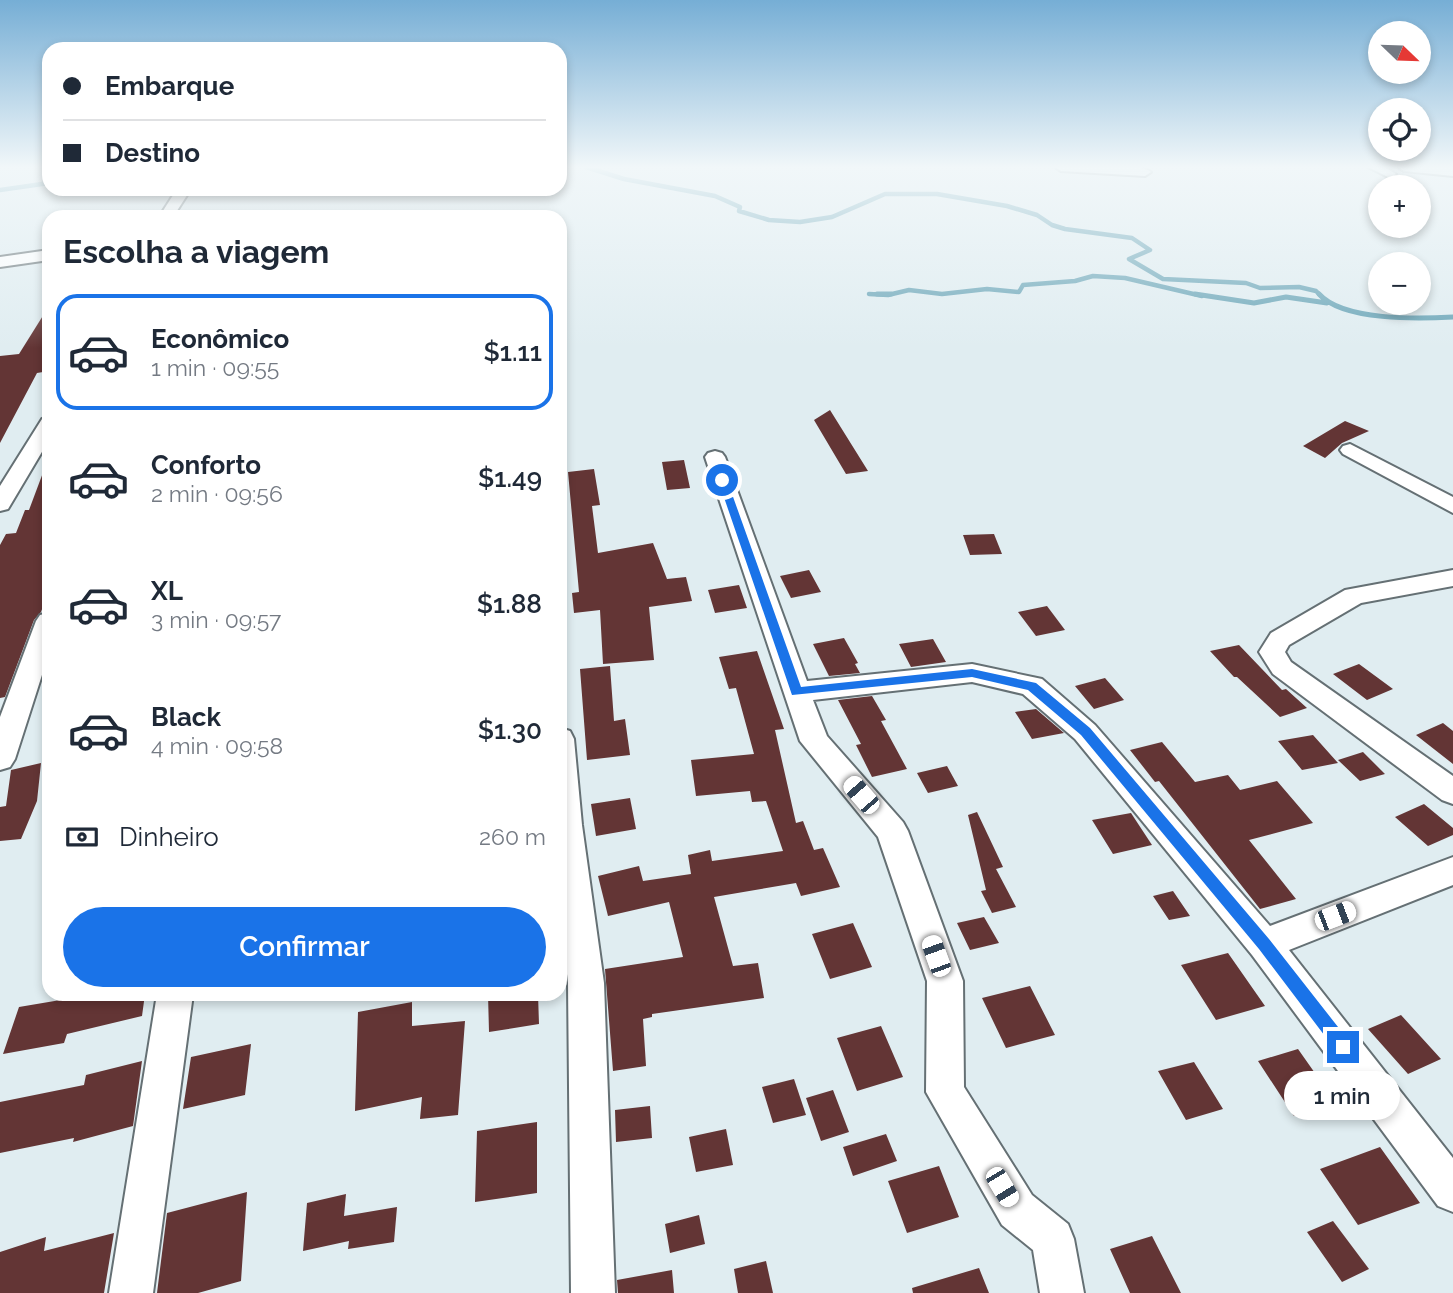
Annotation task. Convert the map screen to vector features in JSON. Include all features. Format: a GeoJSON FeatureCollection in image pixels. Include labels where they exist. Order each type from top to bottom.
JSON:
{"type":"FeatureCollection","features":[{"type":"Feature","properties":{"kind":"street"},"geometry":{"type":"LineString","coordinates":[[0,262],[42,256]]}},
{"type":"Feature","properties":{"kind":"street"},"geometry":{"type":"LineString","coordinates":[[0,505],[42,435]]}},
{"type":"Feature","properties":{"kind":"street"},"geometry":{"type":"LineString","coordinates":[[1350,450],[1448,498]]}},
{"type":"Feature","properties":{"kind":"street"},"geometry":{"type":"LineString","coordinates":[[715,457],[814,741],[892,831],[945,981],[945,1092],[1017,1210],[1053,1239],[1062,1293]]}},
{"type":"Feature","properties":{"kind":"street"},"geometry":{"type":"LineString","coordinates":[[1453,578],[1354,596],[1280,639],[1272,652],[1282,667],[1453,792]]}},
{"type":"Feature","properties":{"kind":"street"},"geometry":{"type":"LineString","coordinates":[[0,759],[16,717],[31,660],[42,636]]}},
{"type":"Feature","properties":{"kind":"street"},"geometry":{"type":"LineString","coordinates":[[796,692],[972,673],[1032,686],[1085,732],[1264,944],[1453,1191]]}},
{"type":"Feature","properties":{"kind":"street"},"geometry":{"type":"LineString","coordinates":[[567,833],[586,983],[593,1293]]}},
{"type":"Feature","properties":{"kind":"street"},"geometry":{"type":"LineString","coordinates":[[1264,944],[1453,871]]}},
{"type":"Feature","properties":{"kind":"street"},"geometry":{"type":"LineString","coordinates":[[131,1293],[174,1001]]}},
{"type":"Feature","properties":{"kind":"building"},"geometry":{"type":"Polygon","coordinates":[[[42,317],[42,372],[37,373],[0,443],[0,356],[19,354],[42,317]]]}},
{"type":"Feature","properties":{"kind":"building"},"geometry":{"type":"Polygon","coordinates":[[[830,410],[868,471],[846,474],[814,420],[830,410]]]}},
{"type":"Feature","properties":{"kind":"building"},"geometry":{"type":"Polygon","coordinates":[[[1345,421],[1369,431],[1342,443],[1325,458],[1303,446],[1345,421]]]}},
{"type":"Feature","properties":{"kind":"building"},"geometry":{"type":"Polygon","coordinates":[[[684,460],[690,488],[667,490],[662,462],[684,460]]]}},
{"type":"Feature","properties":{"kind":"building"},"geometry":{"type":"Polygon","coordinates":[[[594,469],[600,505],[592,506],[598,553],[653,543],[667,579],[686,577],[692,601],[649,607],[654,660],[603,664],[600,610],[574,613],[572,593],[579,592],[568,472],[594,469]]]}},
{"type":"Feature","properties":{"kind":"building"},"geometry":{"type":"Polygon","coordinates":[[[42,475],[42,609],[34,620],[5,697],[0,698],[0,545],[6,534],[16,533],[25,510],[29,510],[42,475]]]}},
{"type":"Feature","properties":{"kind":"building"},"geometry":{"type":"Polygon","coordinates":[[[994,534],[1002,554],[970,555],[963,535],[994,534]]]}},
{"type":"Feature","properties":{"kind":"building"},"geometry":{"type":"Polygon","coordinates":[[[809,570],[821,592],[791,598],[780,576],[809,570]]]}},
{"type":"Feature","properties":{"kind":"building"},"geometry":{"type":"Polygon","coordinates":[[[739,585],[747,608],[715,613],[708,590],[739,585]]]}},
{"type":"Feature","properties":{"kind":"building"},"geometry":{"type":"Polygon","coordinates":[[[1047,606],[1065,630],[1036,636],[1018,612],[1047,606]]]}},
{"type":"Feature","properties":{"kind":"building"},"geometry":{"type":"Polygon","coordinates":[[[844,638],[858,663],[855,664],[860,673],[829,676],[813,644],[844,638]]]}},
{"type":"Feature","properties":{"kind":"building"},"geometry":{"type":"Polygon","coordinates":[[[933,639],[946,662],[911,667],[899,644],[933,639]]]}},
{"type":"Feature","properties":{"kind":"building"},"geometry":{"type":"Polygon","coordinates":[[[1239,645],[1282,690],[1286,689],[1307,708],[1280,717],[1234,677],[1210,651],[1239,645]]]}},
{"type":"Feature","properties":{"kind":"building"},"geometry":{"type":"Polygon","coordinates":[[[757,651],[784,729],[775,730],[796,823],[803,821],[814,850],[823,848],[840,887],[801,896],[796,883],[714,897],[733,966],[758,963],[764,998],[652,1014],[652,1017],[643,1019],[646,1066],[613,1071],[605,969],[683,957],[669,902],[608,916],[598,876],[639,866],[643,881],[691,874],[688,855],[710,850],[712,861],[783,851],[766,801],[752,802],[750,791],[696,796],[691,760],[754,754],[736,688],[729,689],[719,657],[757,651]]]}},
{"type":"Feature","properties":{"kind":"building"},"geometry":{"type":"Polygon","coordinates":[[[1359,664],[1393,689],[1367,700],[1333,674],[1359,664]]]}},
{"type":"Feature","properties":{"kind":"building"},"geometry":{"type":"Polygon","coordinates":[[[610,666],[614,721],[625,719],[630,755],[587,760],[580,669],[610,666]]]}},
{"type":"Feature","properties":{"kind":"building"},"geometry":{"type":"Polygon","coordinates":[[[1105,678],[1124,700],[1094,709],[1075,686],[1105,678]]]}},
{"type":"Feature","properties":{"kind":"building"},"geometry":{"type":"Polygon","coordinates":[[[872,696],[886,720],[881,721],[907,769],[872,777],[856,745],[861,744],[838,700],[872,696]]]}},
{"type":"Feature","properties":{"kind":"building"},"geometry":{"type":"Polygon","coordinates":[[[1036,709],[1064,733],[1032,739],[1015,712],[1036,709]]]}},
{"type":"Feature","properties":{"kind":"building"},"geometry":{"type":"Polygon","coordinates":[[[1443,723],[1453,731],[1453,764],[1416,735],[1443,723]]]}},
{"type":"Feature","properties":{"kind":"building"},"geometry":{"type":"Polygon","coordinates":[[[1313,735],[1338,763],[1302,770],[1278,741],[1313,735]]]}},
{"type":"Feature","properties":{"kind":"building"},"geometry":{"type":"Polygon","coordinates":[[[1162,742],[1195,782],[1228,775],[1240,790],[1277,781],[1313,823],[1249,840],[1296,899],[1260,909],[1159,781],[1155,782],[1130,750],[1162,742]]]}},
{"type":"Feature","properties":{"kind":"building"},"geometry":{"type":"Polygon","coordinates":[[[1363,752],[1385,774],[1360,781],[1338,760],[1363,752]]]}},
{"type":"Feature","properties":{"kind":"building"},"geometry":{"type":"Polygon","coordinates":[[[41,763],[37,801],[21,839],[0,841],[0,807],[6,806],[11,770],[41,763]]]}},
{"type":"Feature","properties":{"kind":"building"},"geometry":{"type":"Polygon","coordinates":[[[947,766],[958,786],[928,793],[917,773],[947,766]]]}},
{"type":"Feature","properties":{"kind":"building"},"geometry":{"type":"Polygon","coordinates":[[[630,798],[636,829],[596,836],[591,804],[630,798]]]}},
{"type":"Feature","properties":{"kind":"building"},"geometry":{"type":"Polygon","coordinates":[[[1424,804],[1453,828],[1453,835],[1428,846],[1395,817],[1424,804]]]}},
{"type":"Feature","properties":{"kind":"building"},"geometry":{"type":"Polygon","coordinates":[[[977,812],[1003,867],[996,869],[1016,907],[992,913],[981,891],[986,890],[968,815],[977,812]]]}},
{"type":"Feature","properties":{"kind":"building"},"geometry":{"type":"Polygon","coordinates":[[[1131,813],[1152,845],[1113,854],[1092,820],[1131,813]]]}},
{"type":"Feature","properties":{"kind":"building"},"geometry":{"type":"Polygon","coordinates":[[[1173,891],[1190,916],[1169,920],[1153,896],[1173,891]]]}},
{"type":"Feature","properties":{"kind":"building"},"geometry":{"type":"Polygon","coordinates":[[[984,917],[999,943],[970,950],[957,923],[984,917]]]}},
{"type":"Feature","properties":{"kind":"building"},"geometry":{"type":"Polygon","coordinates":[[[853,923],[872,967],[830,979],[812,934],[853,923]]]}},
{"type":"Feature","properties":{"kind":"building"},"geometry":{"type":"Polygon","coordinates":[[[1228,953],[1265,1006],[1216,1020],[1181,965],[1228,953]]]}},
{"type":"Feature","properties":{"kind":"building"},"geometry":{"type":"Polygon","coordinates":[[[1030,986],[1055,1035],[1006,1048],[982,998],[1030,986]]]}},
{"type":"Feature","properties":{"kind":"building"},"geometry":{"type":"Polygon","coordinates":[[[55,1001],[144,1001],[142,1016],[67,1034],[64,1043],[3,1054],[19,1007],[55,1001]]]}},
{"type":"Feature","properties":{"kind":"building"},"geometry":{"type":"Polygon","coordinates":[[[488,1001],[538,1001],[539,1024],[489,1032],[488,1001]]]}},
{"type":"Feature","properties":{"kind":"building"},"geometry":{"type":"Polygon","coordinates":[[[412,1002],[412,1026],[465,1021],[458,1115],[420,1119],[422,1097],[355,1111],[358,1012],[412,1002]]]}},
{"type":"Feature","properties":{"kind":"building"},"geometry":{"type":"Polygon","coordinates":[[[1401,1015],[1441,1059],[1408,1074],[1368,1029],[1401,1015]]]}},
{"type":"Feature","properties":{"kind":"building"},"geometry":{"type":"Polygon","coordinates":[[[881,1026],[903,1077],[857,1091],[837,1038],[881,1026]]]}},
{"type":"Feature","properties":{"kind":"building"},"geometry":{"type":"Polygon","coordinates":[[[251,1044],[245,1095],[183,1109],[191,1057],[251,1044]]]}},
{"type":"Feature","properties":{"kind":"building"},"geometry":{"type":"Polygon","coordinates":[[[1298,1049],[1336,1103],[1294,1116],[1258,1061],[1298,1049]]]}},
{"type":"Feature","properties":{"kind":"building"},"geometry":{"type":"Polygon","coordinates":[[[142,1061],[133,1126],[73,1142],[74,1138],[0,1153],[0,1102],[84,1085],[86,1075],[142,1061]]]}},
{"type":"Feature","properties":{"kind":"building"},"geometry":{"type":"Polygon","coordinates":[[[1194,1062],[1223,1109],[1186,1120],[1158,1071],[1194,1062]]]}},
{"type":"Feature","properties":{"kind":"building"},"geometry":{"type":"Polygon","coordinates":[[[794,1079],[806,1115],[773,1123],[762,1087],[794,1079]]]}},
{"type":"Feature","properties":{"kind":"building"},"geometry":{"type":"Polygon","coordinates":[[[833,1090],[849,1132],[821,1141],[806,1098],[833,1090]]]}},
{"type":"Feature","properties":{"kind":"building"},"geometry":{"type":"Polygon","coordinates":[[[650,1106],[652,1138],[616,1142],[615,1110],[650,1106]]]}},
{"type":"Feature","properties":{"kind":"building"},"geometry":{"type":"Polygon","coordinates":[[[537,1122],[537,1193],[475,1202],[477,1131],[537,1122]]]}},
{"type":"Feature","properties":{"kind":"building"},"geometry":{"type":"Polygon","coordinates":[[[726,1129],[733,1165],[696,1172],[689,1137],[726,1129]]]}},
{"type":"Feature","properties":{"kind":"building"},"geometry":{"type":"Polygon","coordinates":[[[886,1134],[897,1161],[853,1176],[843,1147],[886,1134]]]}},
{"type":"Feature","properties":{"kind":"building"},"geometry":{"type":"Polygon","coordinates":[[[1380,1147],[1420,1203],[1358,1225],[1320,1169],[1380,1147]]]}},
{"type":"Feature","properties":{"kind":"building"},"geometry":{"type":"Polygon","coordinates":[[[939,1166],[959,1217],[907,1233],[888,1181],[939,1166]]]}},
{"type":"Feature","properties":{"kind":"building"},"geometry":{"type":"Polygon","coordinates":[[[247,1192],[241,1281],[198,1293],[157,1293],[167,1213],[247,1192]]]}},
{"type":"Feature","properties":{"kind":"building"},"geometry":{"type":"Polygon","coordinates":[[[346,1194],[344,1216],[397,1207],[394,1242],[348,1249],[349,1241],[303,1251],[307,1203],[346,1194]]]}},
{"type":"Feature","properties":{"kind":"building"},"geometry":{"type":"Polygon","coordinates":[[[699,1215],[705,1244],[670,1253],[665,1224],[699,1215]]]}},
{"type":"Feature","properties":{"kind":"building"},"geometry":{"type":"Polygon","coordinates":[[[1333,1221],[1369,1269],[1342,1282],[1307,1232],[1333,1221]]]}},
{"type":"Feature","properties":{"kind":"building"},"geometry":{"type":"Polygon","coordinates":[[[114,1233],[104,1293],[0,1293],[0,1252],[46,1237],[44,1251],[114,1233]]]}},
{"type":"Feature","properties":{"kind":"building"},"geometry":{"type":"Polygon","coordinates":[[[1152,1236],[1181,1293],[1130,1293],[1110,1249],[1152,1236]]]}},
{"type":"Feature","properties":{"kind":"building"},"geometry":{"type":"Polygon","coordinates":[[[766,1261],[773,1293],[738,1293],[734,1269],[766,1261]]]}},
{"type":"Feature","properties":{"kind":"building"},"geometry":{"type":"Polygon","coordinates":[[[979,1268],[989,1293],[913,1293],[912,1288],[979,1268]]]}},
{"type":"Feature","properties":{"kind":"building"},"geometry":{"type":"Polygon","coordinates":[[[672,1270],[674,1293],[618,1293],[617,1280],[672,1270]]]}},
{"type":"Feature","properties":{"kind":"waterway"},"geometry":{"type":"LineString","coordinates":[[1060,227],[1132,238],[1150,250],[1129,259],[1163,279],[1246,283],[1260,288],[1299,287],[1319,294]]}},
{"type":"Feature","properties":{"kind":"waterway"},"geometry":{"type":"LineString","coordinates":[[869,294],[888,295],[909,290],[942,294],[987,289],[1019,292],[1023,285],[1075,281],[1093,276],[1125,278],[1202,296]]}},
{"type":"Feature","properties":{"kind":"waterway"},"geometry":{"type":"LineString","coordinates":[[877,294],[891,294]]}},
{"type":"Feature","properties":{"kind":"waterway"},"geometry":{"type":"LineString","coordinates":[[1195,294],[1254,303],[1286,297],[1327,303]]}},
{"type":"Feature","properties":{"kind":"waterway"},"geometry":{"type":"LineString","coordinates":[[1319,294],[1330,303],[1363,314],[1402,318],[1453,317]]}},
{"type":"Feature","properties":{"kind":"route"},"geometry":{"type":"LineString","coordinates":[[722,480],[796,692],[972,673],[1032,686],[1085,732],[1264,944],[1343,1047]]}}]}
